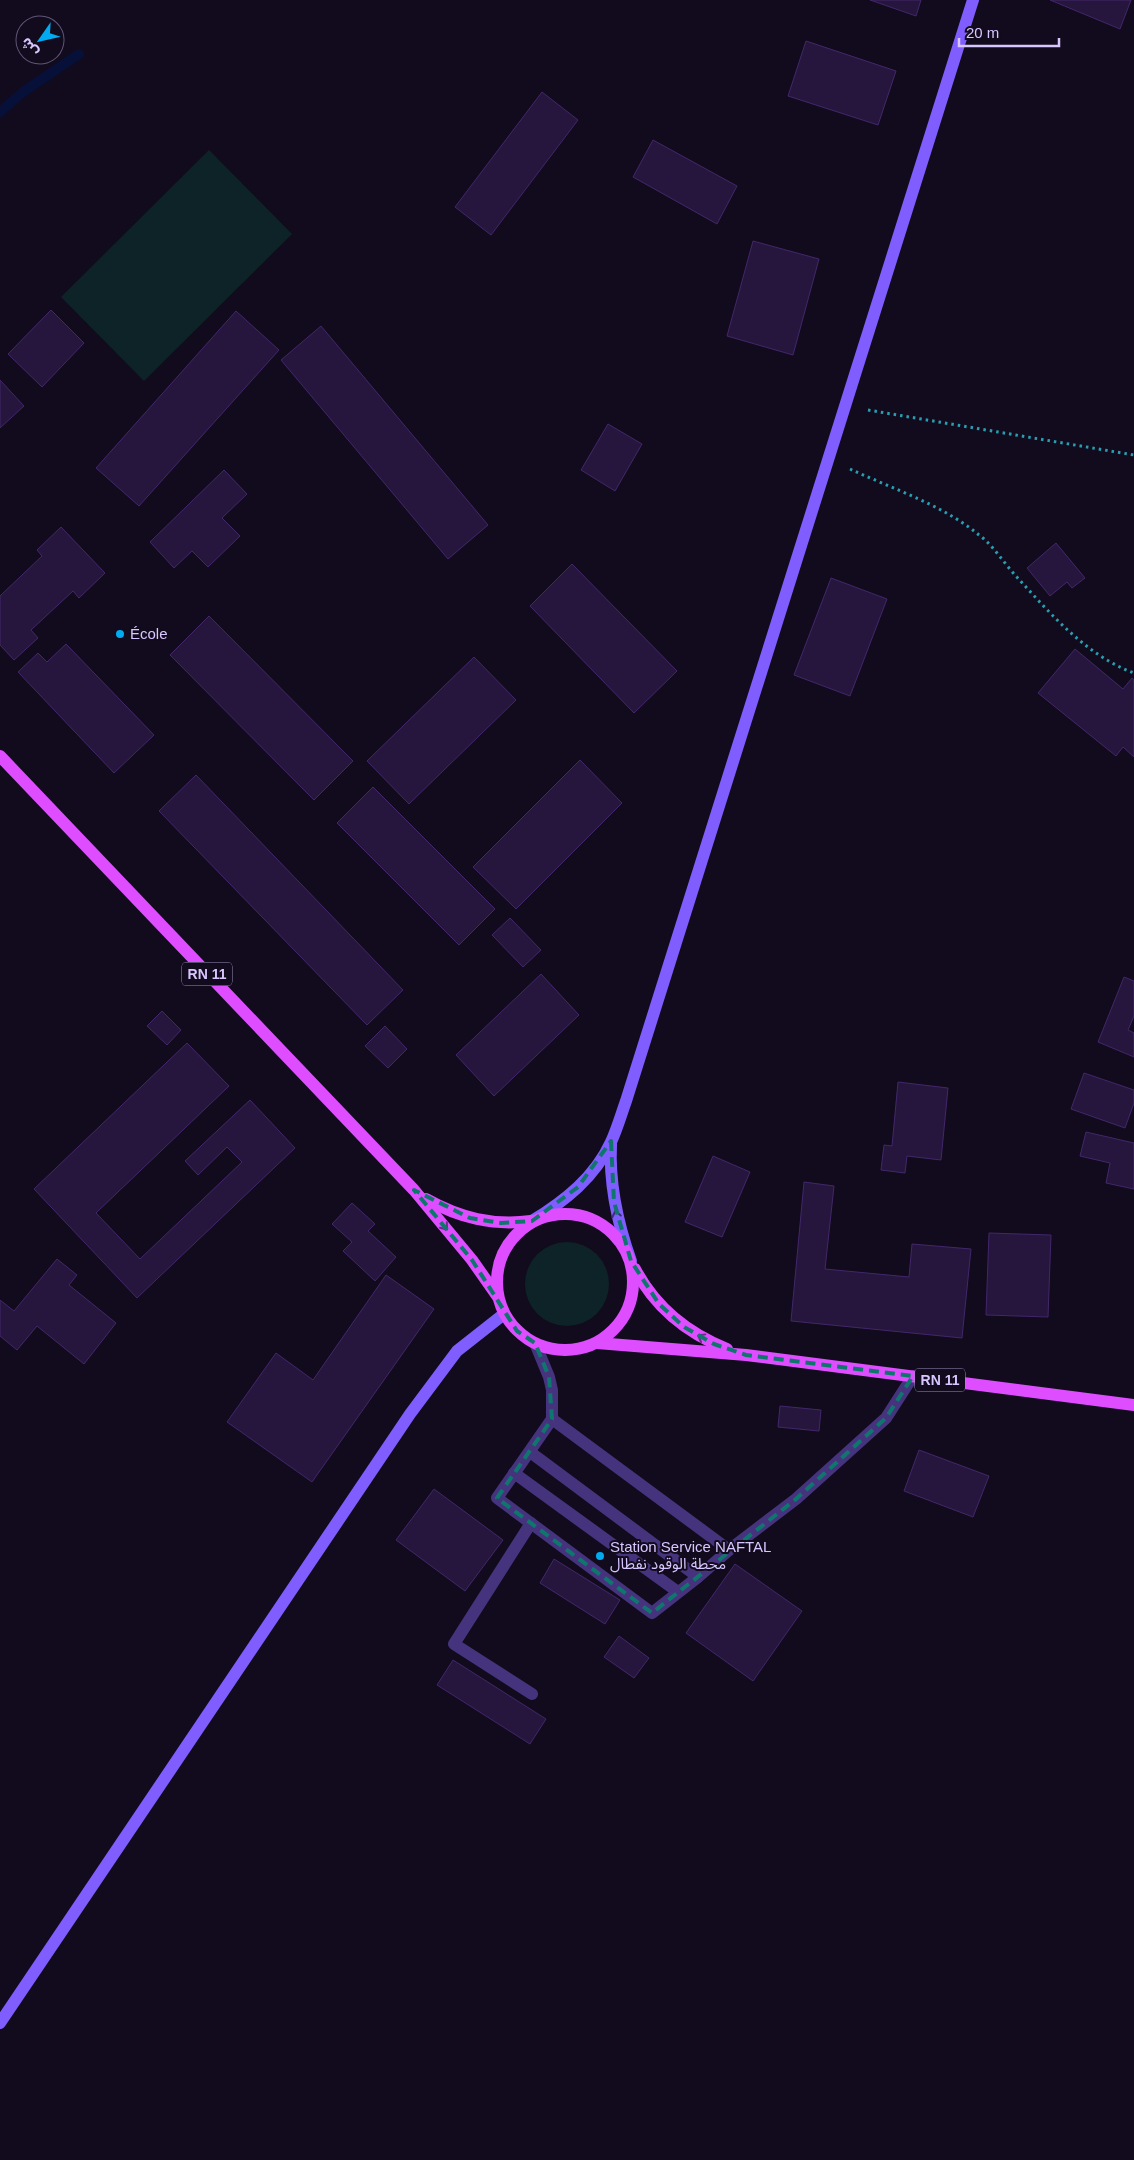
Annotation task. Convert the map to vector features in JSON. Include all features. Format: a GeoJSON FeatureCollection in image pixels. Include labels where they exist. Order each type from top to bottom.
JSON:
{"type":"FeatureCollection","features":[{"type":"Feature","properties":{"kind":"main road"},"geometry":{"type":"LineString","coordinates":[[611,1142],[613,1195],[620,1232],[634,1280],[632,1299],[625,1316],[613,1332],[597,1343],[577,1350],[555,1350],[535,1344],[517,1331],[504,1314],[498,1297],[496,1280],[501,1256],[514,1236],[532,1221],[556,1206],[578,1187],[596,1166],[611,1142],[626,1101],[973,0]]}},
{"type":"Feature","properties":{"kind":"main road","name":"RN 11"},"geometry":{"type":"LineString","coordinates":[[0,756],[414,1190]]}},
{"type":"Feature","properties":{"kind":"main road"},"geometry":{"type":"LineString","coordinates":[[414,1190],[441,1207],[470,1218],[501,1223],[532,1221],[556,1214],[579,1214],[602,1224],[620,1240],[630,1261],[659,1304],[678,1321],[714,1344],[746,1355]]}},
{"type":"Feature","properties":{"kind":"main road"},"geometry":{"type":"LineString","coordinates":[[414,1190],[472,1260],[498,1297]]}},
{"type":"Feature","properties":{"kind":"main road"},"geometry":{"type":"LineString","coordinates":[[0,2023],[410,1414],[457,1351],[504,1314]]}},
{"type":"Feature","properties":{"kind":"main road","name":"RN 11"},"geometry":{"type":"LineString","coordinates":[[597,1343],[746,1355],[1134,1405]]}},
{"type":"Feature","properties":{"kind":"street"},"geometry":{"type":"LineString","coordinates":[[535,1344],[549,1377],[552,1390],[552,1419],[497,1498],[652,1613],[729,1550],[796,1499],[886,1418],[913,1376]]}},
{"type":"Feature","properties":{"kind":"street"},"geometry":{"type":"LineString","coordinates":[[552,1419],[729,1550]]}},
{"type":"Feature","properties":{"kind":"street"},"geometry":{"type":"LineString","coordinates":[[530,1452],[698,1577]]}},
{"type":"Feature","properties":{"kind":"street"},"geometry":{"type":"LineString","coordinates":[[514,1473],[678,1592]]}},
{"type":"Feature","properties":{"kind":"street"},"geometry":{"type":"LineString","coordinates":[[531,1523],[454,1644],[532,1694]]}},
{"type":"Feature","properties":{"kind":"path"},"geometry":{"type":"LineString","coordinates":[[845,406],[1134,455]]}},
{"type":"Feature","properties":{"kind":"path"},"geometry":{"type":"LineString","coordinates":[[828,460],[934,507],[980,535],[1014,574],[1078,639],[1114,665],[1134,673]]}},
{"type":"Feature","properties":{"kind":"highlighted area"},"geometry":{"type":"Polygon","coordinates":[[[611,1141],[614,1202],[631,1261],[659,1304],[684,1327],[714,1344],[746,1355],[913,1376],[886,1418],[796,1499],[652,1613],[497,1498],[552,1419],[549,1377],[535,1343],[517,1331],[472,1260],[414,1190],[470,1218],[501,1223],[532,1221],[578,1187],[611,1141]]]}},
{"type":"Feature","properties":{"kind":"green space"},"geometry":{"type":"Polygon","coordinates":[[[209,150],[292,234],[144,381],[61,297],[209,150]]]}},
{"type":"Feature","properties":{"kind":"green space"},"geometry":{"type":"Polygon","coordinates":[[[559,1242],[575,1242],[591,1249],[602,1260],[609,1276],[606,1300],[597,1314],[591,1319],[575,1326],[559,1326],[543,1319],[532,1308],[525,1292],[525,1276],[532,1260],[543,1249],[559,1242]]]}},
{"type":"Feature","properties":{"kind":"building"},"geometry":{"type":"Polygon","coordinates":[[[870,0],[921,0],[916,16],[870,0]]]}},
{"type":"Feature","properties":{"kind":"building"},"geometry":{"type":"Polygon","coordinates":[[[1050,0],[1131,0],[1120,29],[1050,0]]]}},
{"type":"Feature","properties":{"kind":"building"},"geometry":{"type":"Polygon","coordinates":[[[806,41],[896,71],[878,125],[788,96],[806,41]]]}},
{"type":"Feature","properties":{"kind":"building"},"geometry":{"type":"Polygon","coordinates":[[[542,92],[578,120],[491,235],[455,207],[542,92]]]}},
{"type":"Feature","properties":{"kind":"building"},"geometry":{"type":"Polygon","coordinates":[[[653,140],[737,186],[717,224],[633,177],[653,140]]]}},
{"type":"Feature","properties":{"kind":"building"},"geometry":{"type":"Polygon","coordinates":[[[753,241],[819,259],[793,355],[727,336],[753,241]]]}},
{"type":"Feature","properties":{"kind":"building"},"geometry":{"type":"Polygon","coordinates":[[[51,310],[84,343],[42,387],[8,354],[51,310]]]}},
{"type":"Feature","properties":{"kind":"building"},"geometry":{"type":"Polygon","coordinates":[[[236,311],[279,350],[139,506],[96,468],[236,311]]]}},
{"type":"Feature","properties":{"kind":"building"},"geometry":{"type":"Polygon","coordinates":[[[321,326],[488,525],[448,559],[281,360],[321,326]]]}},
{"type":"Feature","properties":{"kind":"building"},"geometry":{"type":"Polygon","coordinates":[[[0,380],[24,406],[0,428],[0,380]]]}},
{"type":"Feature","properties":{"kind":"building"},"geometry":{"type":"Polygon","coordinates":[[[608,424],[642,444],[615,491],[581,470],[608,424]]]}},
{"type":"Feature","properties":{"kind":"building"},"geometry":{"type":"Polygon","coordinates":[[[224,470],[247,494],[222,518],[240,536],[208,567],[192,551],[174,568],[150,542],[224,470]]]}},
{"type":"Feature","properties":{"kind":"building"},"geometry":{"type":"Polygon","coordinates":[[[61,527],[105,573],[79,598],[73,591],[31,630],[38,638],[14,660],[0,645],[0,596],[42,556],[37,550],[61,527]]]}},
{"type":"Feature","properties":{"kind":"building"},"geometry":{"type":"Polygon","coordinates":[[[1056,543],[1085,578],[1072,588],[1067,582],[1050,596],[1027,568],[1056,543]]]}},
{"type":"Feature","properties":{"kind":"building"},"geometry":{"type":"Polygon","coordinates":[[[572,564],[677,671],[634,713],[530,606],[572,564]]]}},
{"type":"Feature","properties":{"kind":"building"},"geometry":{"type":"Polygon","coordinates":[[[831,578],[887,599],[850,696],[794,675],[831,578]]]}},
{"type":"Feature","properties":{"kind":"building"},"geometry":{"type":"Polygon","coordinates":[[[209,616],[353,761],[314,800],[170,655],[209,616]]]}},
{"type":"Feature","properties":{"kind":"building"},"geometry":{"type":"Polygon","coordinates":[[[66,644],[154,735],[114,773],[18,672],[38,653],[47,662],[66,644]]]}},
{"type":"Feature","properties":{"kind":"building"},"geometry":{"type":"Polygon","coordinates":[[[1075,649],[1123,689],[1132,678],[1134,680],[1134,757],[1123,747],[1116,756],[1038,693],[1075,649]]]}},
{"type":"Feature","properties":{"kind":"building"},"geometry":{"type":"Polygon","coordinates":[[[474,657],[516,700],[409,804],[367,761],[474,657]]]}},
{"type":"Feature","properties":{"kind":"building"},"geometry":{"type":"Polygon","coordinates":[[[580,760],[622,803],[516,909],[473,867],[580,760]]]}},
{"type":"Feature","properties":{"kind":"building"},"geometry":{"type":"Polygon","coordinates":[[[196,775],[403,990],[367,1025],[159,811],[196,775]]]}},
{"type":"Feature","properties":{"kind":"building"},"geometry":{"type":"Polygon","coordinates":[[[373,787],[495,909],[459,945],[337,823],[373,787]]]}},
{"type":"Feature","properties":{"kind":"building"},"geometry":{"type":"Polygon","coordinates":[[[510,918],[541,950],[523,967],[492,935],[510,918]]]}},
{"type":"Feature","properties":{"kind":"building"},"geometry":{"type":"Polygon","coordinates":[[[541,974],[579,1015],[494,1096],[456,1055],[541,974]]]}},
{"type":"Feature","properties":{"kind":"building"},"geometry":{"type":"Polygon","coordinates":[[[1124,977],[1134,981],[1134,1016],[1128,1030],[1134,1033],[1134,1057],[1098,1042],[1124,977]]]}},
{"type":"Feature","properties":{"kind":"building"},"geometry":{"type":"Polygon","coordinates":[[[162,1011],[181,1030],[167,1045],[147,1026],[162,1011]]]}},
{"type":"Feature","properties":{"kind":"building"},"geometry":{"type":"Polygon","coordinates":[[[385,1026],[407,1049],[388,1068],[365,1046],[385,1026]]]}},
{"type":"Feature","properties":{"kind":"building"},"geometry":{"type":"Polygon","coordinates":[[[187,1043],[229,1086],[96,1213],[140,1259],[242,1162],[227,1147],[198,1175],[185,1161],[250,1100],[295,1148],[137,1298],[34,1189],[187,1043]]]}},
{"type":"Feature","properties":{"kind":"building"},"geometry":{"type":"Polygon","coordinates":[[[1084,1073],[1134,1090],[1134,1103],[1125,1128],[1071,1109],[1084,1073]]]}},
{"type":"Feature","properties":{"kind":"building"},"geometry":{"type":"Polygon","coordinates":[[[898,1082],[948,1088],[941,1160],[907,1156],[905,1173],[881,1170],[884,1145],[892,1146],[898,1082]]]}},
{"type":"Feature","properties":{"kind":"building"},"geometry":{"type":"Polygon","coordinates":[[[1086,1132],[1134,1143],[1134,1189],[1106,1183],[1110,1163],[1080,1156],[1086,1132]]]}},
{"type":"Feature","properties":{"kind":"building"},"geometry":{"type":"Polygon","coordinates":[[[713,1156],[750,1172],[722,1237],[685,1222],[713,1156]]]}},
{"type":"Feature","properties":{"kind":"building"},"geometry":{"type":"Polygon","coordinates":[[[804,1182],[834,1186],[825,1269],[909,1277],[912,1244],[971,1249],[962,1338],[791,1321],[804,1182]]]}},
{"type":"Feature","properties":{"kind":"building"},"geometry":{"type":"Polygon","coordinates":[[[352,1203],[375,1224],[368,1231],[396,1257],[375,1281],[343,1251],[352,1242],[332,1224],[352,1203]]]}},
{"type":"Feature","properties":{"kind":"building"},"geometry":{"type":"Polygon","coordinates":[[[989,1233],[1051,1235],[1048,1317],[986,1315],[989,1233]]]}},
{"type":"Feature","properties":{"kind":"building"},"geometry":{"type":"Polygon","coordinates":[[[57,1259],[77,1275],[69,1285],[116,1323],[84,1364],[37,1326],[17,1350],[0,1336],[0,1300],[14,1311],[57,1259]]]}},
{"type":"Feature","properties":{"kind":"building"},"geometry":{"type":"Polygon","coordinates":[[[386,1275],[434,1309],[312,1482],[227,1422],[276,1353],[313,1380],[386,1275]]]}},
{"type":"Feature","properties":{"kind":"building"},"geometry":{"type":"Polygon","coordinates":[[[780,1406],[821,1410],[819,1431],[778,1427],[780,1406]]]}},
{"type":"Feature","properties":{"kind":"building"},"geometry":{"type":"Polygon","coordinates":[[[919,1450],[989,1476],[973,1517],[904,1491],[919,1450]]]}},
{"type":"Feature","properties":{"kind":"building"},"geometry":{"type":"Polygon","coordinates":[[[434,1489],[503,1540],[465,1591],[396,1540],[434,1489]]]}},
{"type":"Feature","properties":{"kind":"building"},"geometry":{"type":"Polygon","coordinates":[[[554,1559],[620,1600],[605,1624],[540,1583],[554,1559]]]}},
{"type":"Feature","properties":{"kind":"building"},"geometry":{"type":"Polygon","coordinates":[[[735,1564],[802,1611],[753,1681],[686,1633],[735,1564]]]}},
{"type":"Feature","properties":{"kind":"building"},"geometry":{"type":"Polygon","coordinates":[[[619,1636],[649,1658],[634,1678],[604,1657],[619,1636]]]}},
{"type":"Feature","properties":{"kind":"building"},"geometry":{"type":"Polygon","coordinates":[[[453,1660],[546,1719],[530,1744],[437,1685],[453,1660]]]}},
{"type":"Feature","properties":{"kind":"waterway"},"geometry":{"type":"LineString","coordinates":[[0,112],[23,92],[79,54]]}},
{"type":"Feature","properties":{"kind":"place","name":"École"},"geometry":{"type":"Point","coordinates":[120,634]}},
{"type":"Feature","properties":{"kind":"place","name":"Station Service NAFTAL محطة الوقود نفطال"},"geometry":{"type":"Point","coordinates":[600,1556]}}]}
